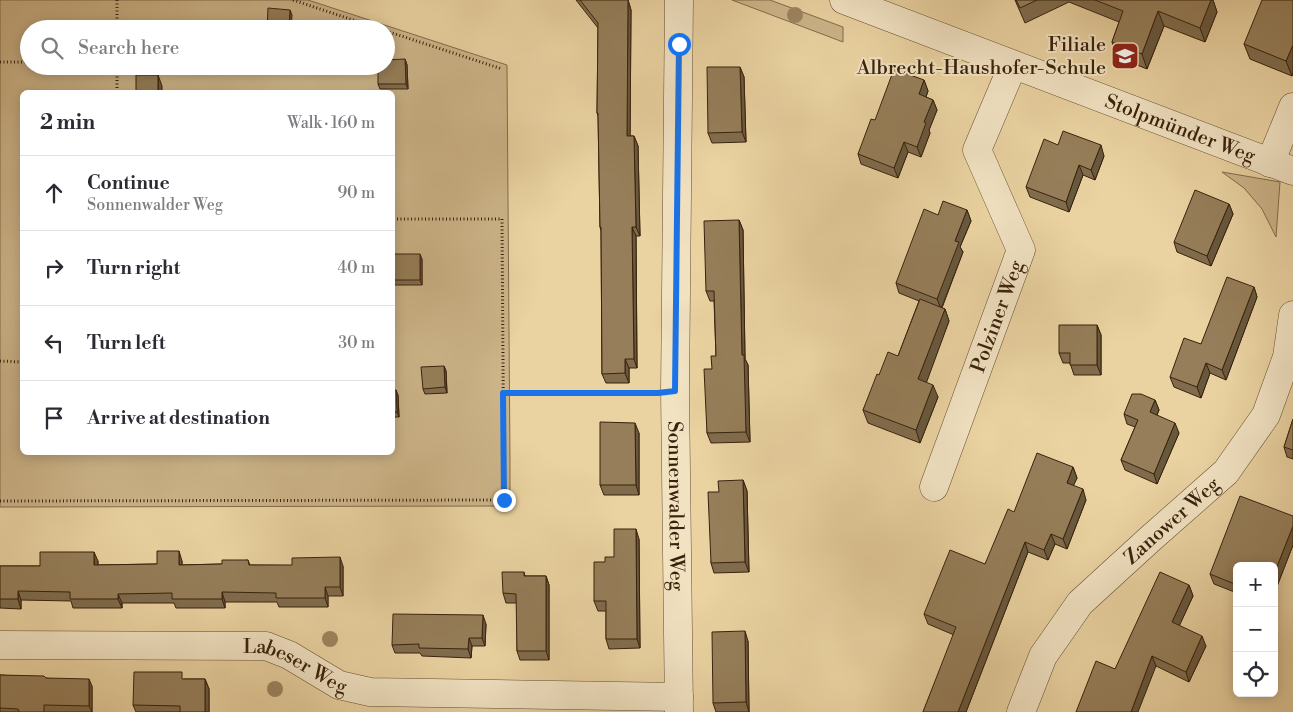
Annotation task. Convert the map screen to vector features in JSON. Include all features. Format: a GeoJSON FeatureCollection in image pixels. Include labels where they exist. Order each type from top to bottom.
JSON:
{"type":"FeatureCollection","features":[{"type":"Feature","properties":{"kind":"street","name":"Sonnenwalder Weg"},"geometry":{"type":"LineString","coordinates":[[679,0],[675,391],[679,704]]}},
{"type":"Feature","properties":{"kind":"street","name":"Stolpmünder Weg"},"geometry":{"type":"LineString","coordinates":[[844,0],[1282,167]]}},
{"type":"Feature","properties":{"kind":"street","name":"Polziner Weg"},"geometry":{"type":"LineString","coordinates":[[934,487],[1021,250],[977,150],[1012,64]]}},
{"type":"Feature","properties":{"kind":"street"},"geometry":{"type":"LineString","coordinates":[[1282,167],[1293,107]]}},
{"type":"Feature","properties":{"kind":"street","name":"Zanower Weg"},"geometry":{"type":"LineString","coordinates":[[1021,712],[1043,656],[1080,604],[1226,472],[1266,415],[1287,357],[1293,315]]}},
{"type":"Feature","properties":{"kind":"street","name":"Labeser Weg"},"geometry":{"type":"LineString","coordinates":[[0,645],[266,646],[289,655],[339,685],[370,692],[679,704]]}},
{"type":"Feature","properties":{"kind":"path"},"geometry":{"type":"LineString","coordinates":[[117,0],[117,20]]}},
{"type":"Feature","properties":{"kind":"path"},"geometry":{"type":"LineString","coordinates":[[293,0],[353,20]]}},
{"type":"Feature","properties":{"kind":"path"},"geometry":{"type":"LineString","coordinates":[[395,34],[502,69]]}},
{"type":"Feature","properties":{"kind":"path"},"geometry":{"type":"LineString","coordinates":[[0,62],[20,62]]}},
{"type":"Feature","properties":{"kind":"path"},"geometry":{"type":"LineString","coordinates":[[117,75],[117,90]]}},
{"type":"Feature","properties":{"kind":"path"},"geometry":{"type":"LineString","coordinates":[[0,502],[504,500],[502,219],[395,220]]}},
{"type":"Feature","properties":{"kind":"path"},"geometry":{"type":"LineString","coordinates":[[0,361],[20,362]]}},
{"type":"Feature","properties":{"kind":"path"},"geometry":{"type":"LineString","coordinates":[[503,393],[658,393],[675,391]]}},
{"type":"Feature","properties":{"kind":"shaded area"},"geometry":{"type":"Polygon","coordinates":[[[0,0],[308,0],[369,20],[20,20],[20,75],[395,75],[395,28],[507,65],[510,506],[0,507],[0,0]]]}},
{"type":"Feature","properties":{"kind":"shaded area"},"geometry":{"type":"Polygon","coordinates":[[[732,0],[770,0],[843,27],[843,42],[732,0]]]}},
{"type":"Feature","properties":{"kind":"shaded area"},"geometry":{"type":"Polygon","coordinates":[[[1222,172],[1280,182],[1276,237],[1262,209],[1244,188],[1222,172]]]}},
{"type":"Feature","properties":{"kind":"building"},"geometry":{"type":"Polygon","coordinates":[[[580,0],[628,0],[627,136],[634,136],[636,227],[632,227],[634,359],[625,359],[625,373],[602,374],[601,227],[597,113],[598,23],[580,0]]]}},
{"type":"Feature","properties":{"kind":"building"},"geometry":{"type":"Polygon","coordinates":[[[1016,0],[1037,0],[1020,8],[1016,0]]]}},
{"type":"Feature","properties":{"kind":"building"},"geometry":{"type":"Polygon","coordinates":[[[1095,0],[1211,0],[1200,28],[1158,11],[1142,54],[1112,42],[1123,11],[1095,0]]]}},
{"type":"Feature","properties":{"kind":"building"},"geometry":{"type":"Polygon","coordinates":[[[1262,0],[1293,0],[1293,45],[1286,61],[1244,44],[1262,0]]]}},
{"type":"Feature","properties":{"kind":"building"},"geometry":{"type":"Polygon","coordinates":[[[268,8],[290,10],[289,20],[267,20],[268,8]]]}},
{"type":"Feature","properties":{"kind":"building"},"geometry":{"type":"Polygon","coordinates":[[[405,59],[406,84],[378,84],[378,75],[395,75],[395,60],[405,59]]]}},
{"type":"Feature","properties":{"kind":"building"},"geometry":{"type":"Polygon","coordinates":[[[707,67],[740,67],[742,132],[708,133],[707,67]]]}},
{"type":"Feature","properties":{"kind":"building"},"geometry":{"type":"Polygon","coordinates":[[[894,69],[924,80],[919,94],[933,100],[917,147],[904,142],[894,168],[858,154],[871,119],[875,120],[894,69]]]}},
{"type":"Feature","properties":{"kind":"building"},"geometry":{"type":"Polygon","coordinates":[[[136,75],[158,75],[158,90],[136,90],[136,75]]]}},
{"type":"Feature","properties":{"kind":"building"},"geometry":{"type":"Polygon","coordinates":[[[1063,131],[1101,145],[1091,170],[1079,165],[1066,202],[1026,187],[1044,139],[1058,145],[1063,131]]]}},
{"type":"Feature","properties":{"kind":"building"},"geometry":{"type":"Polygon","coordinates":[[[1195,190],[1229,204],[1207,256],[1174,242],[1195,190]]]}},
{"type":"Feature","properties":{"kind":"building"},"geometry":{"type":"Polygon","coordinates":[[[943,201],[967,210],[955,241],[959,242],[937,299],[896,283],[924,209],[938,215],[943,201]]]}},
{"type":"Feature","properties":{"kind":"building"},"geometry":{"type":"Polygon","coordinates":[[[739,220],[746,432],[707,433],[704,369],[712,369],[711,356],[716,356],[714,291],[706,291],[704,221],[739,220]]]}},
{"type":"Feature","properties":{"kind":"building"},"geometry":{"type":"Polygon","coordinates":[[[395,254],[420,254],[420,280],[395,280],[395,254]]]}},
{"type":"Feature","properties":{"kind":"building"},"geometry":{"type":"Polygon","coordinates":[[[1227,277],[1254,287],[1222,370],[1206,363],[1197,387],[1170,377],[1184,338],[1201,344],[1227,277]]]}},
{"type":"Feature","properties":{"kind":"building"},"geometry":{"type":"Polygon","coordinates":[[[920,299],[945,309],[918,379],[933,385],[916,430],[863,410],[888,352],[898,356],[920,299]]]}},
{"type":"Feature","properties":{"kind":"building"},"geometry":{"type":"Polygon","coordinates":[[[1059,325],[1097,325],[1097,365],[1070,365],[1070,353],[1059,353],[1059,325]]]}},
{"type":"Feature","properties":{"kind":"building"},"geometry":{"type":"Polygon","coordinates":[[[444,366],[445,387],[423,389],[421,367],[444,366]]]}},
{"type":"Feature","properties":{"kind":"building"},"geometry":{"type":"Polygon","coordinates":[[[395,390],[396,390],[397,412],[395,412],[395,390]]]}},
{"type":"Feature","properties":{"kind":"building"},"geometry":{"type":"Polygon","coordinates":[[[1132,394],[1141,394],[1155,400],[1150,412],[1175,423],[1154,474],[1121,460],[1138,420],[1124,414],[1132,394]]]}},
{"type":"Feature","properties":{"kind":"building"},"geometry":{"type":"Polygon","coordinates":[[[1293,419],[1293,450],[1284,447],[1293,419]]]}},
{"type":"Feature","properties":{"kind":"building"},"geometry":{"type":"Polygon","coordinates":[[[600,422],[635,423],[636,485],[600,485],[600,422]]]}},
{"type":"Feature","properties":{"kind":"building"},"geometry":{"type":"Polygon","coordinates":[[[1037,453],[1073,467],[1067,483],[1083,489],[1063,539],[1051,534],[1044,550],[1025,542],[958,712],[923,712],[956,627],[924,614],[950,550],[985,564],[1008,509],[1014,512],[1037,453]]]}},
{"type":"Feature","properties":{"kind":"building"},"geometry":{"type":"Polygon","coordinates":[[[743,480],[745,562],[711,563],[708,492],[719,492],[718,481],[743,480]]]}},
{"type":"Feature","properties":{"kind":"building"},"geometry":{"type":"Polygon","coordinates":[[[1240,496],[1293,516],[1293,526],[1278,564],[1278,562],[1233,562],[1233,583],[1210,574],[1240,496]]]}},
{"type":"Feature","properties":{"kind":"building"},"geometry":{"type":"Polygon","coordinates":[[[614,529],[636,529],[637,639],[606,639],[606,601],[594,601],[594,562],[605,562],[605,557],[614,557],[614,529]]]}},
{"type":"Feature","properties":{"kind":"building"},"geometry":{"type":"Polygon","coordinates":[[[157,551],[179,551],[179,565],[222,564],[222,560],[248,560],[249,565],[292,565],[292,558],[340,557],[340,587],[325,587],[325,598],[276,598],[276,593],[222,592],[222,599],[172,599],[172,593],[118,594],[118,599],[70,599],[70,592],[18,591],[18,599],[0,599],[0,566],[40,566],[40,552],[94,552],[94,565],[157,564],[157,551]]]}},
{"type":"Feature","properties":{"kind":"building"},"geometry":{"type":"Polygon","coordinates":[[[502,572],[524,572],[524,576],[546,576],[546,651],[517,651],[516,594],[503,593],[502,572]]]}},
{"type":"Feature","properties":{"kind":"building"},"geometry":{"type":"Polygon","coordinates":[[[1160,572],[1189,585],[1172,622],[1202,636],[1186,672],[1152,656],[1131,712],[1076,712],[1096,661],[1115,669],[1160,572]]]}},
{"type":"Feature","properties":{"kind":"building"},"geometry":{"type":"Polygon","coordinates":[[[393,614],[483,615],[482,638],[469,638],[468,649],[419,648],[419,644],[392,645],[393,614]]]}},
{"type":"Feature","properties":{"kind":"building"},"geometry":{"type":"Polygon","coordinates":[[[745,631],[746,702],[713,703],[712,632],[745,631]]]}},
{"type":"Feature","properties":{"kind":"building"},"geometry":{"type":"Polygon","coordinates":[[[134,672],[182,672],[182,679],[205,679],[205,712],[180,712],[180,706],[133,705],[134,672]]]}},
{"type":"Feature","properties":{"kind":"building"},"geometry":{"type":"Polygon","coordinates":[[[0,675],[89,679],[89,706],[44,705],[44,712],[19,712],[18,709],[0,708],[0,675]]]}},
{"type":"Feature","properties":{"kind":"place","name":"Filiale Albrecht-Haushofer-Schule"},"geometry":{"type":"Point","coordinates":[1125,56]}},
{"type":"Feature","properties":{"kind":"route"},"geometry":{"type":"LineString","coordinates":[[504,500],[503,393],[658,393],[675,391],[679,44]]}}]}
